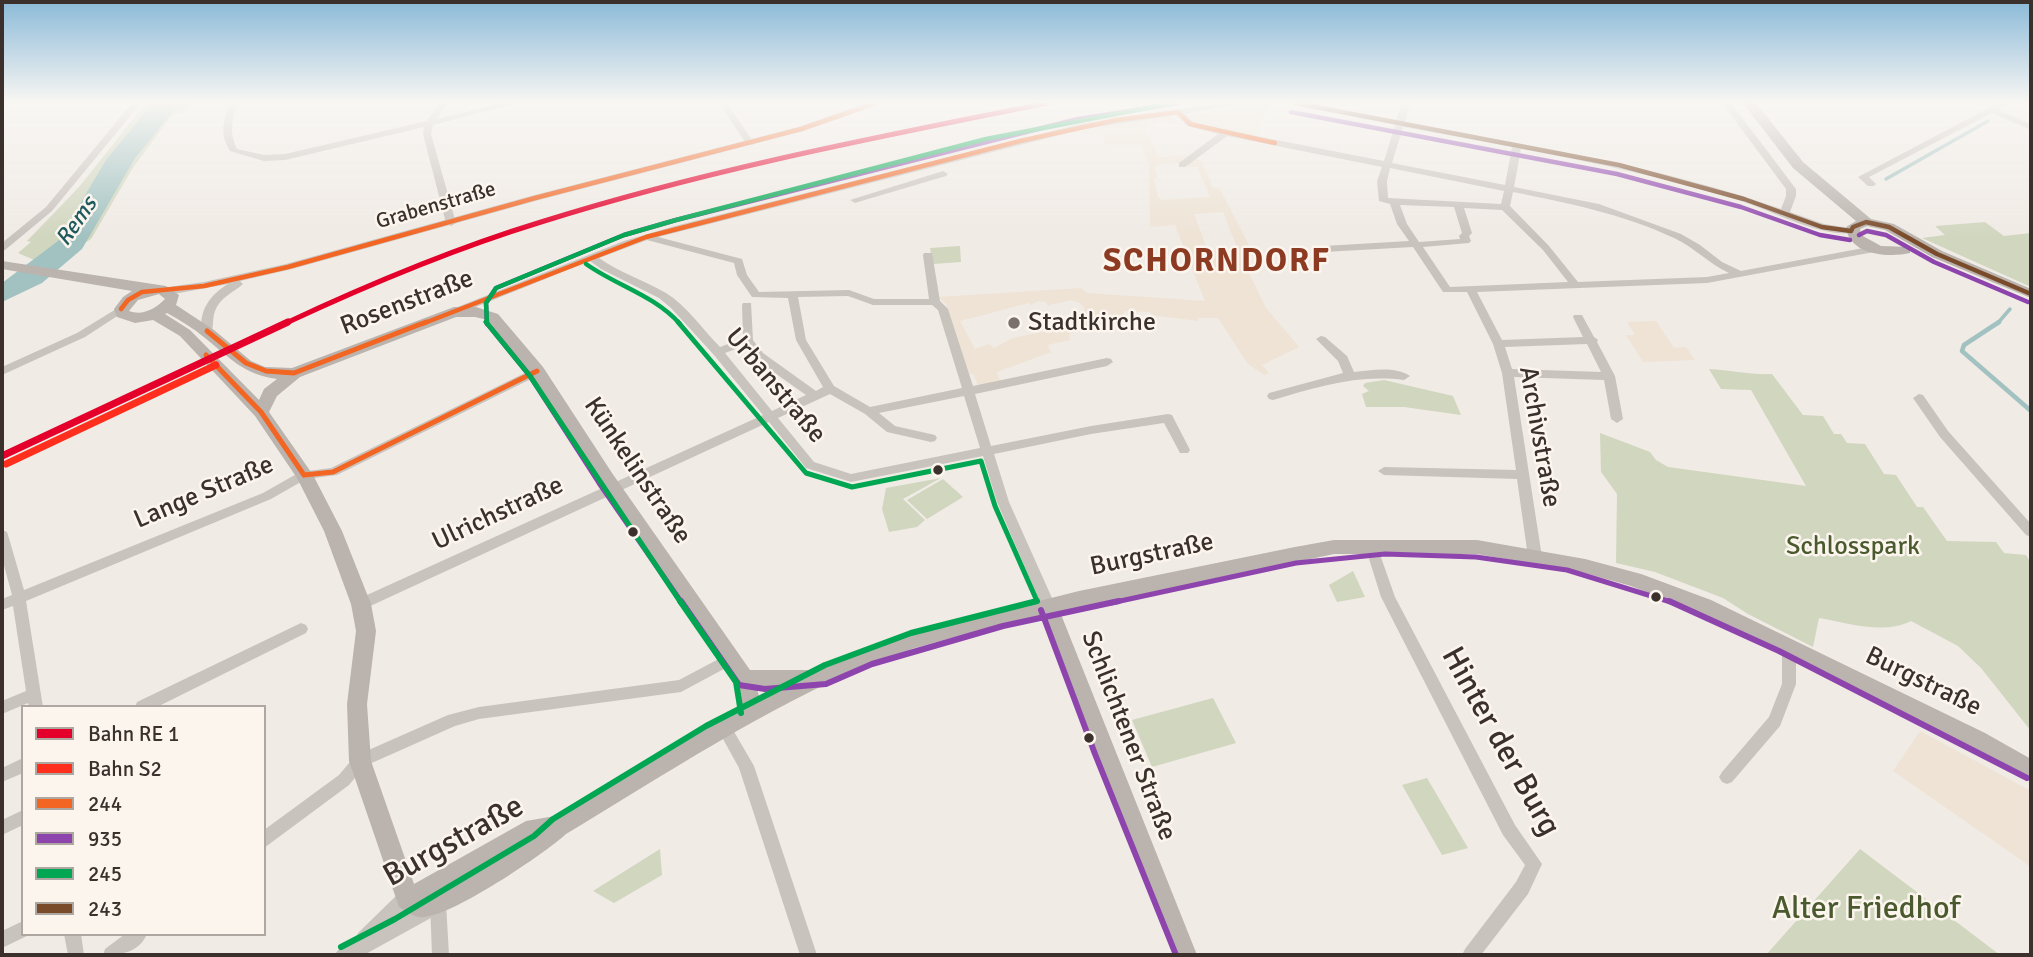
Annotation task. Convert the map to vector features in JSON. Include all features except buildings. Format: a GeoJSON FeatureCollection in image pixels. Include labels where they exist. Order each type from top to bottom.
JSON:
{"type":"FeatureCollection","features":[{"type":"Feature","properties":{"kind":"main road"},"geometry":{"type":"LineString","coordinates":[[1784,148],[1798,165],[1866,222],[1889,226],[1906,244],[2031,304]]}},
{"type":"Feature","properties":{"kind":"main road"},"geometry":{"type":"LineString","coordinates":[[1866,222],[1853,227],[1852,231],[1859,241],[1874,249],[1897,252],[1906,244]]}},
{"type":"Feature","properties":{"kind":"main road"},"geometry":{"type":"LineString","coordinates":[[1906,244],[1937,254],[2031,294]]}},
{"type":"Feature","properties":{"kind":"main road"},"geometry":{"type":"LineString","coordinates":[[2,265],[152,290],[165,303],[185,332],[261,412],[304,475],[333,531],[361,604],[366,631],[357,704],[360,761],[407,899],[419,905],[438,903]]}},
{"type":"Feature","properties":{"kind":"main road"},"geometry":{"type":"LineString","coordinates":[[104,284],[125,309],[138,318],[165,303]]}},
{"type":"Feature","properties":{"kind":"main road"},"geometry":{"type":"LineString","coordinates":[[125,309],[152,290]]}},
{"type":"Feature","properties":{"kind":"main road","name":"Rosenstraße"},"geometry":{"type":"LineString","coordinates":[[165,303],[208,331],[250,369],[269,374],[294,373],[454,312]]}},
{"type":"Feature","properties":{"kind":"main road"},"geometry":{"type":"LineString","coordinates":[[454,312],[477,312],[493,317]]}},
{"type":"Feature","properties":{"kind":"main road","name":"Künkelinstraße"},"geometry":{"type":"LineString","coordinates":[[493,317],[537,371],[613,488],[744,678],[750,695],[750,713]]}},
{"type":"Feature","properties":{"kind":"main road"},"geometry":{"type":"LineString","coordinates":[[261,412],[270,393],[294,373]]}},
{"type":"Feature","properties":{"kind":"main road","name":"Burgstraße"},"geometry":{"type":"LineString","coordinates":[[438,903],[538,843],[558,826],[750,713],[869,656],[932,636],[1049,607],[1334,547],[1477,547],[1585,566],[1659,588],[1704,606],[1789,647],[2031,770]]}},
{"type":"Feature","properties":{"kind":"main road","name":"Schlichtener Straße"},"geometry":{"type":"LineString","coordinates":[[1049,607],[1103,751],[1185,955]]}},
{"type":"Feature","properties":{"kind":"main road"},"geometry":{"type":"LineString","coordinates":[[744,678],[765,680],[824,676]]}},
{"type":"Feature","properties":{"kind":"main road","name":"Burgstraße"},"geometry":{"type":"LineString","coordinates":[[407,899],[432,888],[534,829],[558,826]]}},
{"type":"Feature","properties":{"kind":"street"},"geometry":{"type":"LineString","coordinates":[[2,248],[49,209],[100,148]]}},
{"type":"Feature","properties":{"kind":"street"},"geometry":{"type":"LineString","coordinates":[[232,148],[234,151],[264,158],[285,157],[326,148]]}},
{"type":"Feature","properties":{"kind":"street"},"geometry":{"type":"LineString","coordinates":[[431,148],[451,223]]}},
{"type":"Feature","properties":{"kind":"street","name":"Grabenstraße"},"geometry":{"type":"LineString","coordinates":[[165,303],[204,286],[288,267],[733,148]]}},
{"type":"Feature","properties":{"kind":"street","name":"Rosenstraße"},"geometry":{"type":"LineString","coordinates":[[454,312],[646,237],[993,148]]}},
{"type":"Feature","properties":{"kind":"street"},"geometry":{"type":"LineString","coordinates":[[1182,165],[1205,148]]}},
{"type":"Feature","properties":{"kind":"street"},"geometry":{"type":"LineString","coordinates":[[1299,148],[1596,206],[1690,242],[1718,264],[1738,272]]}},
{"type":"Feature","properties":{"kind":"street"},"geometry":{"type":"LineString","coordinates":[[1392,148],[1382,181],[1389,202],[1447,290],[1573,282],[1707,280],[1738,272],[1846,256],[1874,249]]}},
{"type":"Feature","properties":{"kind":"street"},"geometry":{"type":"LineString","coordinates":[[1505,207],[1517,148]]}},
{"type":"Feature","properties":{"kind":"street"},"geometry":{"type":"LineString","coordinates":[[1526,148],[1619,165],[1785,212],[1822,228],[1852,231]]}},
{"type":"Feature","properties":{"kind":"street"},"geometry":{"type":"LineString","coordinates":[[1760,148],[1791,189],[1785,212]]}},
{"type":"Feature","properties":{"kind":"street"},"geometry":{"type":"LineString","coordinates":[[1867,180],[1924,148]]}},
{"type":"Feature","properties":{"kind":"street"},"geometry":{"type":"LineString","coordinates":[[844,187],[858,203],[943,174],[931,163]]}},
{"type":"Feature","properties":{"kind":"street"},"geometry":{"type":"LineString","coordinates":[[1389,202],[1505,207],[1546,248],[1573,282]]}},
{"type":"Feature","properties":{"kind":"street"},"geometry":{"type":"LineString","coordinates":[[1324,249],[1466,241],[1464,236],[1467,233],[1459,207]]}},
{"type":"Feature","properties":{"kind":"street"},"geometry":{"type":"LineString","coordinates":[[646,237],[738,261],[742,275],[757,295],[849,293],[873,302],[934,302],[928,255]]}},
{"type":"Feature","properties":{"kind":"street","name":"Urbanstraße"},"geometry":{"type":"LineString","coordinates":[[591,257],[605,267],[663,296],[718,352],[810,465],[852,478],[987,450],[1168,418],[1184,450]]}},
{"type":"Feature","properties":{"kind":"street","name":"Grabenstraße"},"geometry":{"type":"LineString","coordinates":[[165,303],[288,267]]}},
{"type":"Feature","properties":{"kind":"street"},"geometry":{"type":"LineString","coordinates":[[208,331],[208,310],[218,296],[237,284]]}},
{"type":"Feature","properties":{"kind":"street","name":"Archivstraße"},"geometry":{"type":"LineString","coordinates":[[1470,289],[1498,344],[1508,373],[1535,557]]}},
{"type":"Feature","properties":{"kind":"street"},"geometry":{"type":"LineString","coordinates":[[493,317],[494,306],[503,293]]}},
{"type":"Feature","properties":{"kind":"street"},"geometry":{"type":"LineString","coordinates":[[793,296],[801,340],[830,389],[869,411],[891,429],[931,438]]}},
{"type":"Feature","properties":{"kind":"street","name":"Schlichtener Straße"},"geometry":{"type":"LineString","coordinates":[[934,302],[943,309],[1003,502],[1049,607]]}},
{"type":"Feature","properties":{"kind":"street"},"geometry":{"type":"LineString","coordinates":[[747,305],[748,340],[758,356],[816,396]]}},
{"type":"Feature","properties":{"kind":"street"},"geometry":{"type":"LineString","coordinates":[[2,371],[91,333],[125,309]]}},
{"type":"Feature","properties":{"kind":"street"},"geometry":{"type":"LineString","coordinates":[[1578,317],[1609,376],[1617,419]]}},
{"type":"Feature","properties":{"kind":"street"},"geometry":{"type":"LineString","coordinates":[[1321,339],[1343,359],[1350,376]]}},
{"type":"Feature","properties":{"kind":"street"},"geometry":{"type":"LineString","coordinates":[[718,352],[748,340]]}},
{"type":"Feature","properties":{"kind":"street"},"geometry":{"type":"LineString","coordinates":[[1498,344],[1592,340]]}},
{"type":"Feature","properties":{"kind":"street"},"geometry":{"type":"LineString","coordinates":[[869,411],[968,390],[1020,383],[1107,362]]}},
{"type":"Feature","properties":{"kind":"street","name":"Lange Straße"},"geometry":{"type":"LineString","coordinates":[[2,605],[267,496],[304,475],[333,471],[537,371]]}},
{"type":"Feature","properties":{"kind":"street"},"geometry":{"type":"LineString","coordinates":[[1273,396],[1350,376],[1385,372],[1404,376]]}},
{"type":"Feature","properties":{"kind":"street"},"geometry":{"type":"LineString","coordinates":[[1508,373],[1609,376]]}},
{"type":"Feature","properties":{"kind":"street","name":"Ulrichstraße"},"geometry":{"type":"LineString","coordinates":[[361,604],[830,389]]}},
{"type":"Feature","properties":{"kind":"street"},"geometry":{"type":"LineString","coordinates":[[1919,398],[1944,434],[2031,533]]}},
{"type":"Feature","properties":{"kind":"street"},"geometry":{"type":"LineString","coordinates":[[1384,471],[1523,475]]}},
{"type":"Feature","properties":{"kind":"street"},"geometry":{"type":"LineString","coordinates":[[2,535],[19,598],[35,701],[2,708]]}},
{"type":"Feature","properties":{"kind":"street","name":"Hinter der Burg"},"geometry":{"type":"LineString","coordinates":[[1371,545],[1392,606],[1509,830],[1534,864],[1522,888],[1471,955]]}},
{"type":"Feature","properties":{"kind":"street"},"geometry":{"type":"LineString","coordinates":[[146,705],[301,629]]}},
{"type":"Feature","properties":{"kind":"street"},"geometry":{"type":"LineString","coordinates":[[1727,777],[1775,721],[1788,684],[1789,647]]}},
{"type":"Feature","properties":{"kind":"street"},"geometry":{"type":"LineString","coordinates":[[266,838],[344,780],[360,761],[453,720],[479,713],[681,686],[730,659]]}},
{"type":"Feature","properties":{"kind":"street"},"geometry":{"type":"LineString","coordinates":[[724,728],[746,766],[809,955]]}},
{"type":"Feature","properties":{"kind":"street"},"geometry":{"type":"LineString","coordinates":[[2,775],[21,766]]}},
{"type":"Feature","properties":{"kind":"street"},"geometry":{"type":"LineString","coordinates":[[2,828],[21,818]]}},
{"type":"Feature","properties":{"kind":"street","name":"Burgstraße"},"geometry":{"type":"LineString","coordinates":[[349,953],[407,899]]}},
{"type":"Feature","properties":{"kind":"street"},"geometry":{"type":"LineString","coordinates":[[438,903],[441,955]]}},
{"type":"Feature","properties":{"kind":"street","name":"Burgstraße"},"geometry":{"type":"LineString","coordinates":[[349,953],[438,903]]}},
{"type":"Feature","properties":{"kind":"street"},"geometry":{"type":"LineString","coordinates":[[2,940],[21,930]]}},
{"type":"Feature","properties":{"kind":"street"},"geometry":{"type":"LineString","coordinates":[[72,936],[76,955]]}},
{"type":"Feature","properties":{"kind":"street"},"geometry":{"type":"LineString","coordinates":[[111,955],[136,936]]}},
{"type":"Feature","properties":{"kind":"green space"},"geometry":{"type":"Polygon","coordinates":[[[110,148],[148,148],[91,239],[34,260],[18,253],[31,242],[27,241],[79,187],[110,148]]]}},
{"type":"Feature","properties":{"kind":"green space"},"geometry":{"type":"Polygon","coordinates":[[[1985,222],[2004,236],[2031,233],[2031,287],[1922,238],[1945,235],[1935,226],[1985,222]]]}},
{"type":"Feature","properties":{"kind":"green space"},"geometry":{"type":"Polygon","coordinates":[[[960,246],[961,262],[933,264],[930,248],[960,246]]]}},
{"type":"Feature","properties":{"kind":"green space","name":"Schlosspark"},"geometry":{"type":"Polygon","coordinates":[[[1709,369],[1772,374],[1803,415],[1823,416],[1834,434],[1841,434],[1847,443],[1865,444],[1884,474],[1896,475],[1917,507],[1923,507],[1947,541],[1996,542],[2004,553],[2026,555],[2031,563],[2031,731],[1981,668],[1958,646],[1911,621],[1878,628],[1819,618],[1813,647],[1723,598],[1655,572],[1616,563],[1617,494],[1601,472],[1600,433],[1650,452],[1656,460],[1668,467],[1806,486],[1751,390],[1721,389],[1709,369]]]}},
{"type":"Feature","properties":{"kind":"green space"},"geometry":{"type":"Polygon","coordinates":[[[1384,380],[1453,396],[1461,415],[1404,407],[1366,407],[1362,394],[1369,391],[1363,386],[1365,383],[1384,380]]]}},
{"type":"Feature","properties":{"kind":"green space"},"geometry":{"type":"Polygon","coordinates":[[[941,478],[903,499],[925,520],[917,527],[889,532],[882,509],[886,488],[941,478]]]}},
{"type":"Feature","properties":{"kind":"green space"},"geometry":{"type":"Polygon","coordinates":[[[943,479],[963,497],[927,519],[907,500],[943,479]]]}},
{"type":"Feature","properties":{"kind":"green space"},"geometry":{"type":"Polygon","coordinates":[[[1353,571],[1365,597],[1337,602],[1329,585],[1353,571]]]}},
{"type":"Feature","properties":{"kind":"green space"},"geometry":{"type":"Polygon","coordinates":[[[1213,698],[1236,743],[1152,767],[1132,720],[1213,698]]]}},
{"type":"Feature","properties":{"kind":"green space"},"geometry":{"type":"Polygon","coordinates":[[[1427,778],[1468,848],[1442,855],[1402,785],[1427,778]]]}},
{"type":"Feature","properties":{"kind":"green space"},"geometry":{"type":"Polygon","coordinates":[[[660,849],[662,875],[614,903],[593,891],[660,849]]]}},
{"type":"Feature","properties":{"kind":"green space","name":"Alter Friedhof"},"geometry":{"type":"Polygon","coordinates":[[[1860,849],[2000,955],[1766,955],[1860,849]]]}},
{"type":"Feature","properties":{"kind":"shaded area"},"geometry":{"type":"Polygon","coordinates":[[[1142,148],[1155,148],[1157,157],[1187,155],[1201,161],[1213,187],[1220,189],[1254,255],[1244,256],[1242,259],[1266,308],[1299,347],[1262,365],[1269,373],[1264,375],[1248,364],[1218,318],[1198,318],[1198,321],[1151,315],[1150,312],[1124,311],[1124,316],[1069,334],[1070,340],[1047,345],[1051,352],[997,372],[1001,384],[978,385],[973,374],[969,374],[946,304],[938,297],[1081,288],[1087,293],[1205,301],[1175,225],[1150,227],[1149,164],[1142,148]],[[1185,163],[1159,164],[1155,168],[1157,176],[1154,180],[1158,197],[1162,200],[1210,197],[1197,167],[1188,167],[1185,163]],[[1223,212],[1194,214],[1208,251],[1238,250],[1223,212]],[[1071,300],[1049,307],[1046,302],[1038,301],[1031,305],[1029,303],[960,321],[975,349],[989,344],[994,348],[1013,338],[1067,327],[1061,319],[1080,316],[1085,309],[1080,303],[1071,300]]]}},
{"type":"Feature","properties":{"kind":"shaded area"},"geometry":{"type":"Polygon","coordinates":[[[1656,321],[1674,348],[1686,347],[1695,360],[1643,362],[1626,335],[1635,335],[1627,322],[1656,321]]]}},
{"type":"Feature","properties":{"kind":"shaded area"},"geometry":{"type":"Polygon","coordinates":[[[1920,731],[2031,791],[2031,867],[1893,771],[1920,731]]]}},
{"type":"Feature","properties":{"kind":"water","name":"Rems"},"geometry":{"type":"Polygon","coordinates":[[[116,148],[143,148],[82,249],[42,283],[2,302],[2,283],[58,241],[106,160],[116,148]]]}},
{"type":"Feature","properties":{"kind":"waterway"},"geometry":{"type":"LineString","coordinates":[[1886,179],[1941,148]]}},
{"type":"Feature","properties":{"kind":"waterway"},"geometry":{"type":"LineString","coordinates":[[1998,322],[2010,309]]}},
{"type":"Feature","properties":{"kind":"waterway"},"geometry":{"type":"LineString","coordinates":[[1998,322],[1964,345],[1962,351],[2031,411]]}},
{"type":"Feature","properties":{"kind":"transit line","name":"244"},"geometry":{"type":"LineString","coordinates":[[121,309],[128,300],[142,292],[204,286],[288,267],[729,148]]}},
{"type":"Feature","properties":{"kind":"transit line"},"geometry":{"type":"LineString","coordinates":[[2,456],[352,292],[539,222],[687,180],[832,148]]}},
{"type":"Feature","properties":{"kind":"transit line","name":"245"},"geometry":{"type":"LineString","coordinates":[[741,713],[736,682],[599,483],[530,376],[485,321],[486,303],[496,288],[624,235],[952,148]]}},
{"type":"Feature","properties":{"kind":"transit line","name":"935"},"geometry":{"type":"LineString","coordinates":[[964,148],[624,235],[496,288],[486,303],[486,322],[530,376],[599,483],[739,685],[765,689],[826,684],[872,664],[1003,626],[1296,563],[1385,554],[1476,557],[1567,570],[1678,604],[1779,651],[2027,778]]}},
{"type":"Feature","properties":{"kind":"transit line","name":"244"},"geometry":{"type":"LineString","coordinates":[[207,331],[236,357],[255,368],[294,373],[646,237],[994,148]]}},
{"type":"Feature","properties":{"kind":"transit line","name":"935"},"geometry":{"type":"LineString","coordinates":[[1479,148],[1617,174],[1741,207],[1820,235],[1850,240]]}},
{"type":"Feature","properties":{"kind":"transit line","name":"243"},"geometry":{"type":"LineString","coordinates":[[1528,148],[1619,165],[1744,199],[1822,227],[1851,231]]}},
{"type":"Feature","properties":{"kind":"transit line","name":"243"},"geometry":{"type":"LineString","coordinates":[[1851,231],[1853,227],[1866,222],[1889,227],[1937,254],[2031,294]]}},
{"type":"Feature","properties":{"kind":"transit line","name":"935"},"geometry":{"type":"LineString","coordinates":[[1859,235],[1867,231],[1886,235],[1934,262],[2028,302]]}},
{"type":"Feature","properties":{"kind":"transit line","name":"245"},"geometry":{"type":"LineString","coordinates":[[341,947],[395,919],[534,836],[553,819],[706,726],[825,665],[911,633],[1037,601],[995,506],[981,461],[852,487],[806,473],[711,358],[669,312],[658,303],[601,275],[586,264]]}},
{"type":"Feature","properties":{"kind":"transit line","name":"244"},"geometry":{"type":"LineString","coordinates":[[206,355],[261,412],[304,475]]}},
{"type":"Feature","properties":{"kind":"transit line","name":"244"},"geometry":{"type":"LineString","coordinates":[[304,475],[333,472],[537,371]]}},
{"type":"Feature","properties":{"kind":"transit line","name":"935"},"geometry":{"type":"LineString","coordinates":[[1041,610],[1095,754],[1176,955]]}},
{"type":"Feature","properties":{"kind":"rail line","name":"S2"},"geometry":{"type":"LineString","coordinates":[[6,464],[216,365]]}},
{"type":"Feature","properties":{"kind":"place","name":"Stadtkirche"},"geometry":{"type":"Point","coordinates":[1014,323]}},
{"type":"Feature","properties":{"kind":"district","name":"SCHORNDORF"},"geometry":{"type":"Point","coordinates":[1217,262]}}]}
